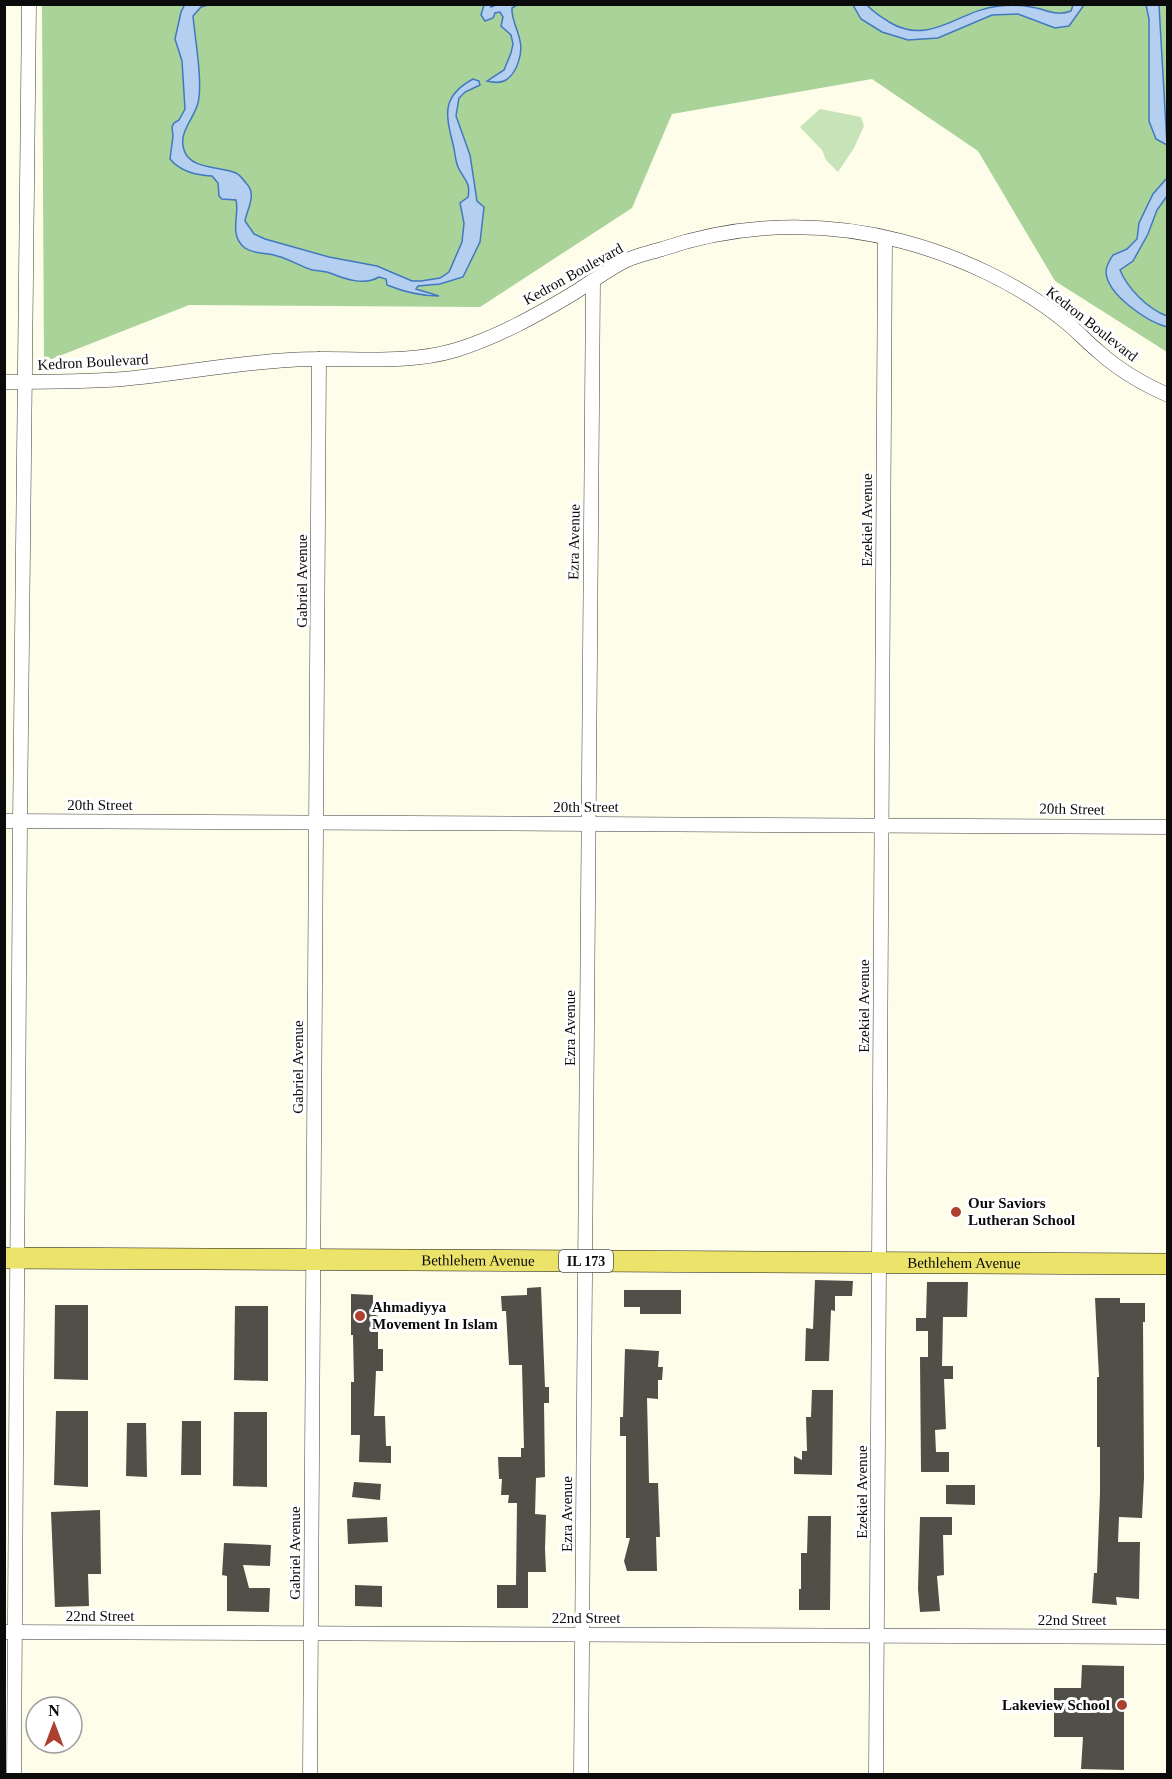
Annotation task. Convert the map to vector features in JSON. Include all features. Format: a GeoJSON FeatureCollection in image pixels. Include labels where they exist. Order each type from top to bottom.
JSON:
{"type":"FeatureCollection","features":[{"type":"Feature","properties":{"kind":"main road","name":"Bethlehem Avenue"},"geometry":{"type":"LineString","coordinates":[[11,1258],[1167,1264]]}},
{"type":"Feature","properties":{"kind":"street"},"geometry":{"type":"LineString","coordinates":[[14,1774],[10,1632],[11,1258],[20,821],[28,4]]}},
{"type":"Feature","properties":{"kind":"street","name":"Kedron Boulevard"},"geometry":{"type":"LineString","coordinates":[[4,382],[121,379],[288,360],[389,360],[456,350],[502,333],[624,261],[679,243],[735,231],[789,226],[841,229],[902,241],[1009,282],[1067,322],[1102,355],[1144,385],[1167,394]]}},
{"type":"Feature","properties":{"kind":"street","name":"Ezekiel Avenue"},"geometry":{"type":"LineString","coordinates":[[876,1774],[885,238]]}},
{"type":"Feature","properties":{"kind":"street","name":"Ezra Avenue"},"geometry":{"type":"LineString","coordinates":[[581,1774],[592,281]]}},
{"type":"Feature","properties":{"kind":"street","name":"Gabriel Avenue"},"geometry":{"type":"LineString","coordinates":[[310,1774],[319,359]]}},
{"type":"Feature","properties":{"kind":"street","name":"20th Street"},"geometry":{"type":"LineString","coordinates":[[4,821],[1167,827]]}},
{"type":"Feature","properties":{"kind":"street","name":"22nd Street"},"geometry":{"type":"LineString","coordinates":[[10,1632],[1167,1637]]}},
{"type":"Feature","properties":{"kind":"green space"},"geometry":{"type":"Polygon","coordinates":[[[42,5],[1167,5],[1167,352],[1055,281],[978,151],[872,79],[672,114],[632,208],[480,307],[189,305],[44,362],[42,5]]]}},
{"type":"Feature","properties":{"kind":"green space"},"geometry":{"type":"Polygon","coordinates":[[[820,109],[861,117],[864,126],[854,148],[838,172],[826,160],[822,150],[800,127],[820,109]]]}},
{"type":"Feature","properties":{"kind":"water"},"geometry":{"type":"Polygon","coordinates":[[[185,4],[208,5],[201,7],[193,16],[199,94],[196,109],[183,137],[187,156],[199,164],[230,171],[243,179],[249,186],[251,195],[245,221],[254,234],[329,257],[377,266],[412,281],[440,278],[449,272],[462,242],[464,223],[460,203],[468,197],[469,188],[456,161],[448,123],[448,106],[463,85],[473,79],[479,81],[480,85],[465,92],[459,98],[456,116],[470,155],[477,201],[484,207],[480,242],[463,277],[440,284],[418,286],[416,289],[439,296],[426,295],[406,292],[387,285],[386,279],[379,277],[367,281],[348,279],[245,248],[237,237],[236,200],[222,199],[219,196],[218,183],[212,176],[189,172],[170,159],[172,127],[185,109],[182,61],[175,39],[185,4]]]}},
{"type":"Feature","properties":{"kind":"water"},"geometry":{"type":"Polygon","coordinates":[[[484,5],[491,7],[517,5],[512,8],[512,12],[521,46],[520,57],[510,77],[501,82],[487,81],[504,70],[513,44],[511,35],[501,26],[503,17],[500,12],[485,21],[481,15],[484,5]]]}},
{"type":"Feature","properties":{"kind":"water"},"geometry":{"type":"Polygon","coordinates":[[[853,5],[867,5],[889,22],[904,29],[918,31],[944,25],[984,9],[999,6],[1023,6],[1066,13],[1071,11],[1073,5],[1084,5],[1069,26],[1055,28],[1018,14],[992,15],[938,38],[908,40],[882,32],[861,19],[853,5]]]}},
{"type":"Feature","properties":{"kind":"water"},"geometry":{"type":"Polygon","coordinates":[[[1146,5],[1159,5],[1167,145],[1156,139],[1149,121],[1149,19],[1146,5]]]}},
{"type":"Feature","properties":{"kind":"water"},"geometry":{"type":"Polygon","coordinates":[[[1167,178],[1167,196],[1157,210],[1148,234],[1133,261],[1120,270],[1139,298],[1167,316],[1167,327],[1150,320],[1121,298],[1113,290],[1106,272],[1113,255],[1127,249],[1137,239],[1139,223],[1153,194],[1167,178]]]}},
{"type":"Feature","properties":{"kind":"building"},"geometry":{"type":"Polygon","coordinates":[[[815,1280],[853,1281],[852,1296],[835,1296],[835,1311],[831,1310],[829,1361],[805,1361],[806,1328],[813,1329],[815,1280]]]}},
{"type":"Feature","properties":{"kind":"building"},"geometry":{"type":"Polygon","coordinates":[[[927,1282],[968,1282],[967,1317],[943,1317],[942,1366],[953,1366],[953,1379],[944,1379],[946,1429],[935,1430],[936,1452],[949,1452],[949,1472],[921,1472],[920,1357],[928,1357],[928,1331],[916,1331],[916,1318],[926,1318],[927,1282]]]}},
{"type":"Feature","properties":{"kind":"building"},"geometry":{"type":"Polygon","coordinates":[[[541,1287],[545,1387],[549,1387],[549,1403],[544,1403],[545,1477],[536,1478],[535,1514],[546,1515],[546,1572],[528,1572],[528,1608],[497,1608],[497,1585],[516,1585],[517,1503],[508,1503],[509,1495],[501,1495],[502,1479],[499,1479],[498,1457],[521,1457],[521,1448],[524,1448],[522,1365],[509,1365],[506,1311],[502,1311],[501,1296],[527,1295],[527,1288],[541,1287]]]}},
{"type":"Feature","properties":{"kind":"building"},"geometry":{"type":"Polygon","coordinates":[[[624,1290],[681,1290],[681,1314],[640,1314],[640,1307],[624,1307],[624,1290]]]}},
{"type":"Feature","properties":{"kind":"building"},"geometry":{"type":"Polygon","coordinates":[[[351,1294],[373,1295],[373,1314],[378,1316],[378,1349],[383,1349],[383,1371],[376,1371],[374,1416],[385,1416],[386,1446],[391,1446],[391,1463],[359,1462],[360,1435],[351,1435],[351,1382],[354,1382],[351,1294]]]}},
{"type":"Feature","properties":{"kind":"building"},"geometry":{"type":"Polygon","coordinates":[[[1095,1298],[1120,1298],[1120,1303],[1145,1303],[1142,1518],[1119,1517],[1118,1542],[1140,1542],[1139,1599],[1116,1597],[1117,1605],[1092,1603],[1094,1573],[1097,1573],[1100,1493],[1100,1447],[1097,1447],[1097,1377],[1099,1377],[1095,1298]]]}},
{"type":"Feature","properties":{"kind":"building"},"geometry":{"type":"Polygon","coordinates":[[[55,1305],[88,1305],[88,1380],[54,1379],[55,1305]]]}},
{"type":"Feature","properties":{"kind":"building"},"geometry":{"type":"Polygon","coordinates":[[[235,1306],[268,1306],[268,1381],[234,1380],[235,1306]]]}},
{"type":"Feature","properties":{"kind":"building"},"geometry":{"type":"Polygon","coordinates":[[[625,1349],[659,1351],[658,1367],[663,1367],[662,1380],[658,1380],[658,1399],[647,1398],[649,1483],[658,1483],[660,1537],[656,1537],[657,1571],[627,1571],[624,1561],[630,1538],[626,1538],[626,1436],[620,1436],[620,1417],[623,1417],[625,1349]]]}},
{"type":"Feature","properties":{"kind":"building"},"geometry":{"type":"Polygon","coordinates":[[[812,1390],[833,1390],[832,1475],[794,1474],[794,1456],[802,1460],[802,1451],[807,1451],[806,1417],[811,1417],[812,1390]]]}},
{"type":"Feature","properties":{"kind":"building"},"geometry":{"type":"Polygon","coordinates":[[[56,1411],[88,1411],[88,1487],[54,1485],[56,1411]]]}},
{"type":"Feature","properties":{"kind":"building"},"geometry":{"type":"Polygon","coordinates":[[[234,1412],[267,1412],[267,1487],[233,1486],[234,1412]]]}},
{"type":"Feature","properties":{"kind":"building"},"geometry":{"type":"Polygon","coordinates":[[[182,1421],[201,1421],[201,1475],[181,1475],[182,1421]]]}},
{"type":"Feature","properties":{"kind":"building"},"geometry":{"type":"Polygon","coordinates":[[[127,1423],[146,1423],[147,1477],[126,1476],[127,1423]]]}},
{"type":"Feature","properties":{"kind":"building"},"geometry":{"type":"Polygon","coordinates":[[[354,1482],[381,1484],[380,1500],[352,1497],[354,1482]]]}},
{"type":"Feature","properties":{"kind":"building"},"geometry":{"type":"Polygon","coordinates":[[[946,1485],[975,1485],[975,1505],[946,1504],[946,1485]]]}},
{"type":"Feature","properties":{"kind":"building"},"geometry":{"type":"Polygon","coordinates":[[[100,1510],[101,1574],[88,1574],[89,1606],[55,1607],[51,1512],[100,1510]]]}},
{"type":"Feature","properties":{"kind":"building"},"geometry":{"type":"Polygon","coordinates":[[[808,1516],[831,1516],[830,1610],[799,1610],[801,1553],[807,1553],[808,1516]]]}},
{"type":"Feature","properties":{"kind":"building"},"geometry":{"type":"Polygon","coordinates":[[[387,1517],[388,1542],[348,1544],[347,1519],[387,1517]]]}},
{"type":"Feature","properties":{"kind":"building"},"geometry":{"type":"Polygon","coordinates":[[[920,1517],[952,1517],[952,1535],[943,1535],[944,1575],[937,1576],[940,1611],[920,1612],[918,1589],[920,1517]]]}},
{"type":"Feature","properties":{"kind":"building"},"geometry":{"type":"Polygon","coordinates":[[[224,1543],[271,1545],[270,1566],[243,1565],[249,1588],[270,1588],[269,1612],[227,1611],[227,1576],[222,1575],[224,1543]]]}},
{"type":"Feature","properties":{"kind":"building"},"geometry":{"type":"Polygon","coordinates":[[[355,1585],[382,1586],[382,1607],[355,1606],[355,1585]]]}},
{"type":"Feature","properties":{"kind":"building"},"geometry":{"type":"Polygon","coordinates":[[[1082,1665],[1124,1666],[1124,1770],[1081,1769],[1083,1737],[1054,1737],[1054,1688],[1081,1688],[1082,1665]]]}},
{"type":"Feature","properties":{"kind":"place","name":"Our Saviors Lutheran School"},"geometry":{"type":"Point","coordinates":[956,1212]}},
{"type":"Feature","properties":{"kind":"place","name":"Ahmadiyya Movement In Islam"},"geometry":{"type":"Point","coordinates":[360,1316]}},
{"type":"Feature","properties":{"kind":"place","name":"Lakeview School"},"geometry":{"type":"Point","coordinates":[1122,1705]}}]}
